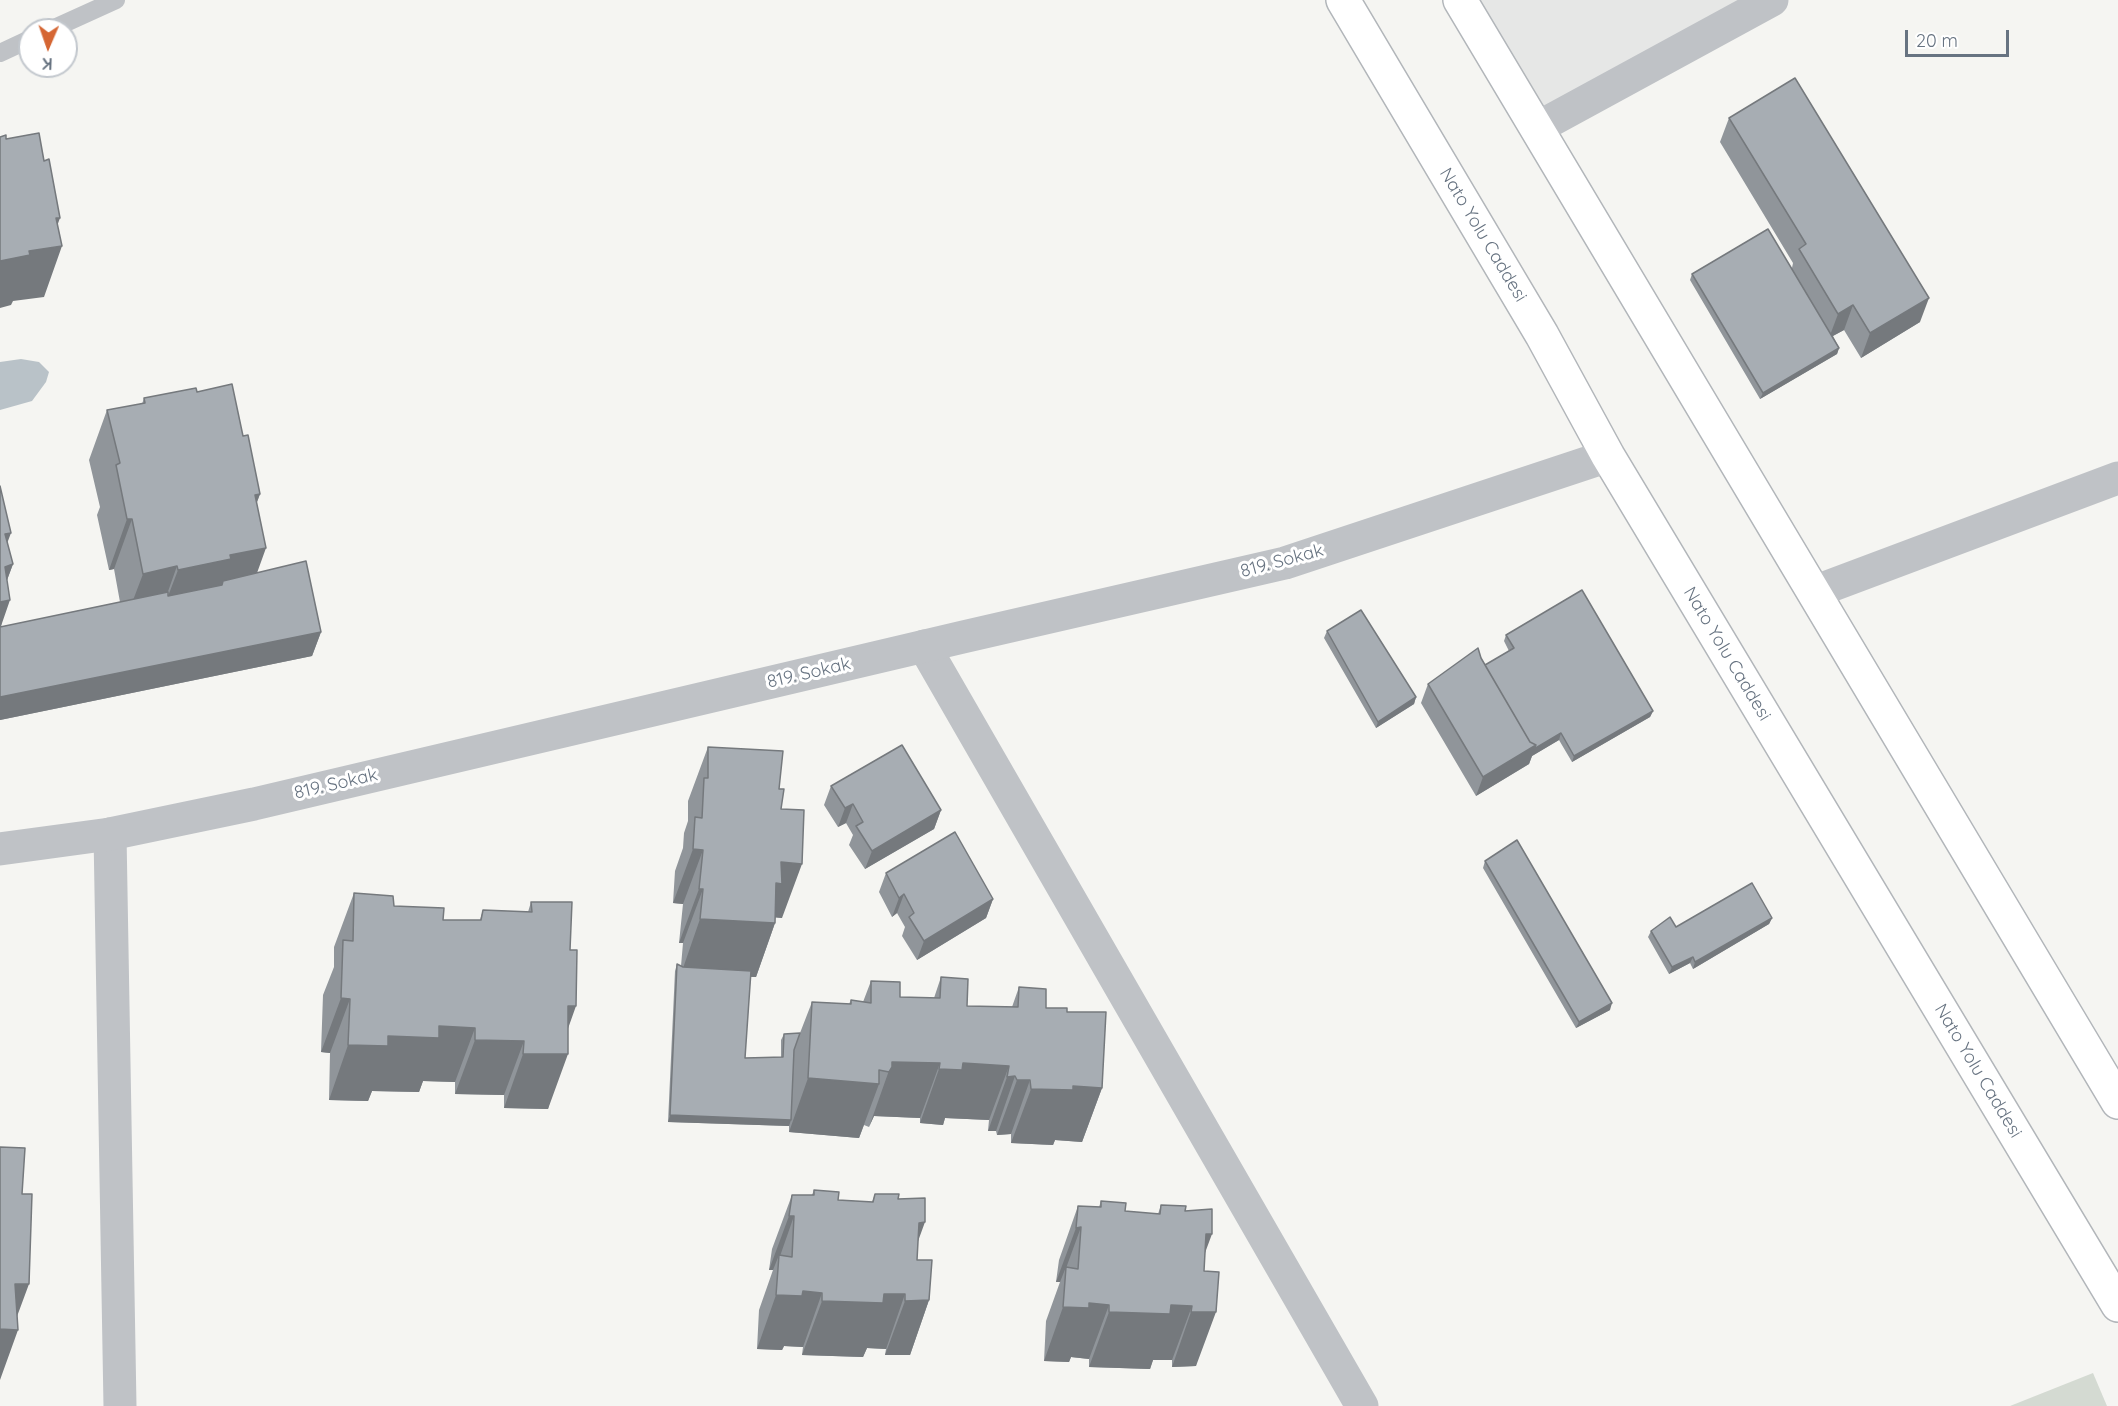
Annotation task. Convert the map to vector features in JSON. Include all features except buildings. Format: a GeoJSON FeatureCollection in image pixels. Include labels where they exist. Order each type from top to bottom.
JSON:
{"type":"FeatureCollection","features":[{"type":"Feature","properties":{"kind":"main road","name":"Nato Yolu Caddesi"},"geometry":{"type":"LineString","coordinates":[[1343,0],[1542,334],[1608,456],[2118,1305]]}},
{"type":"Feature","properties":{"kind":"main road"},"geometry":{"type":"LineString","coordinates":[[1460,0],[2118,1102]]}},
{"type":"Feature","properties":{"kind":"street"},"geometry":{"type":"LineString","coordinates":[[1537,128],[1772,0]]}},
{"type":"Feature","properties":{"kind":"street","name":"819. Sokak"},"geometry":{"type":"LineString","coordinates":[[0,849],[111,834],[254,804],[1285,563],[1608,456]]}},
{"type":"Feature","properties":{"kind":"street"},"geometry":{"type":"LineString","coordinates":[[1814,592],[2118,478]]}},
{"type":"Feature","properties":{"kind":"street"},"geometry":{"type":"LineString","coordinates":[[924,646],[1362,1406]]}},
{"type":"Feature","properties":{"kind":"street"},"geometry":{"type":"LineString","coordinates":[[111,834],[120,1406]]}},
{"type":"Feature","properties":{"kind":"lane"},"geometry":{"type":"LineString","coordinates":[[76,18],[116,0]]}},
{"type":"Feature","properties":{"kind":"lane"},"geometry":{"type":"LineString","coordinates":[[0,52],[18,44]]}},
{"type":"Feature","properties":{"kind":"shaded area"},"geometry":{"type":"Polygon","coordinates":[[[1460,0],[1772,0],[1537,128],[1460,0]]]}},
{"type":"Feature","properties":{"kind":"shaded area"},"geometry":{"type":"Polygon","coordinates":[[[21,359],[39,362],[49,372],[46,382],[32,401],[0,410],[0,362],[21,359]]]}},
{"type":"Feature","properties":{"kind":"shaded area"},"geometry":{"type":"Polygon","coordinates":[[[2093,1373],[2107,1406],[2010,1406],[2093,1373]]]}}]}
